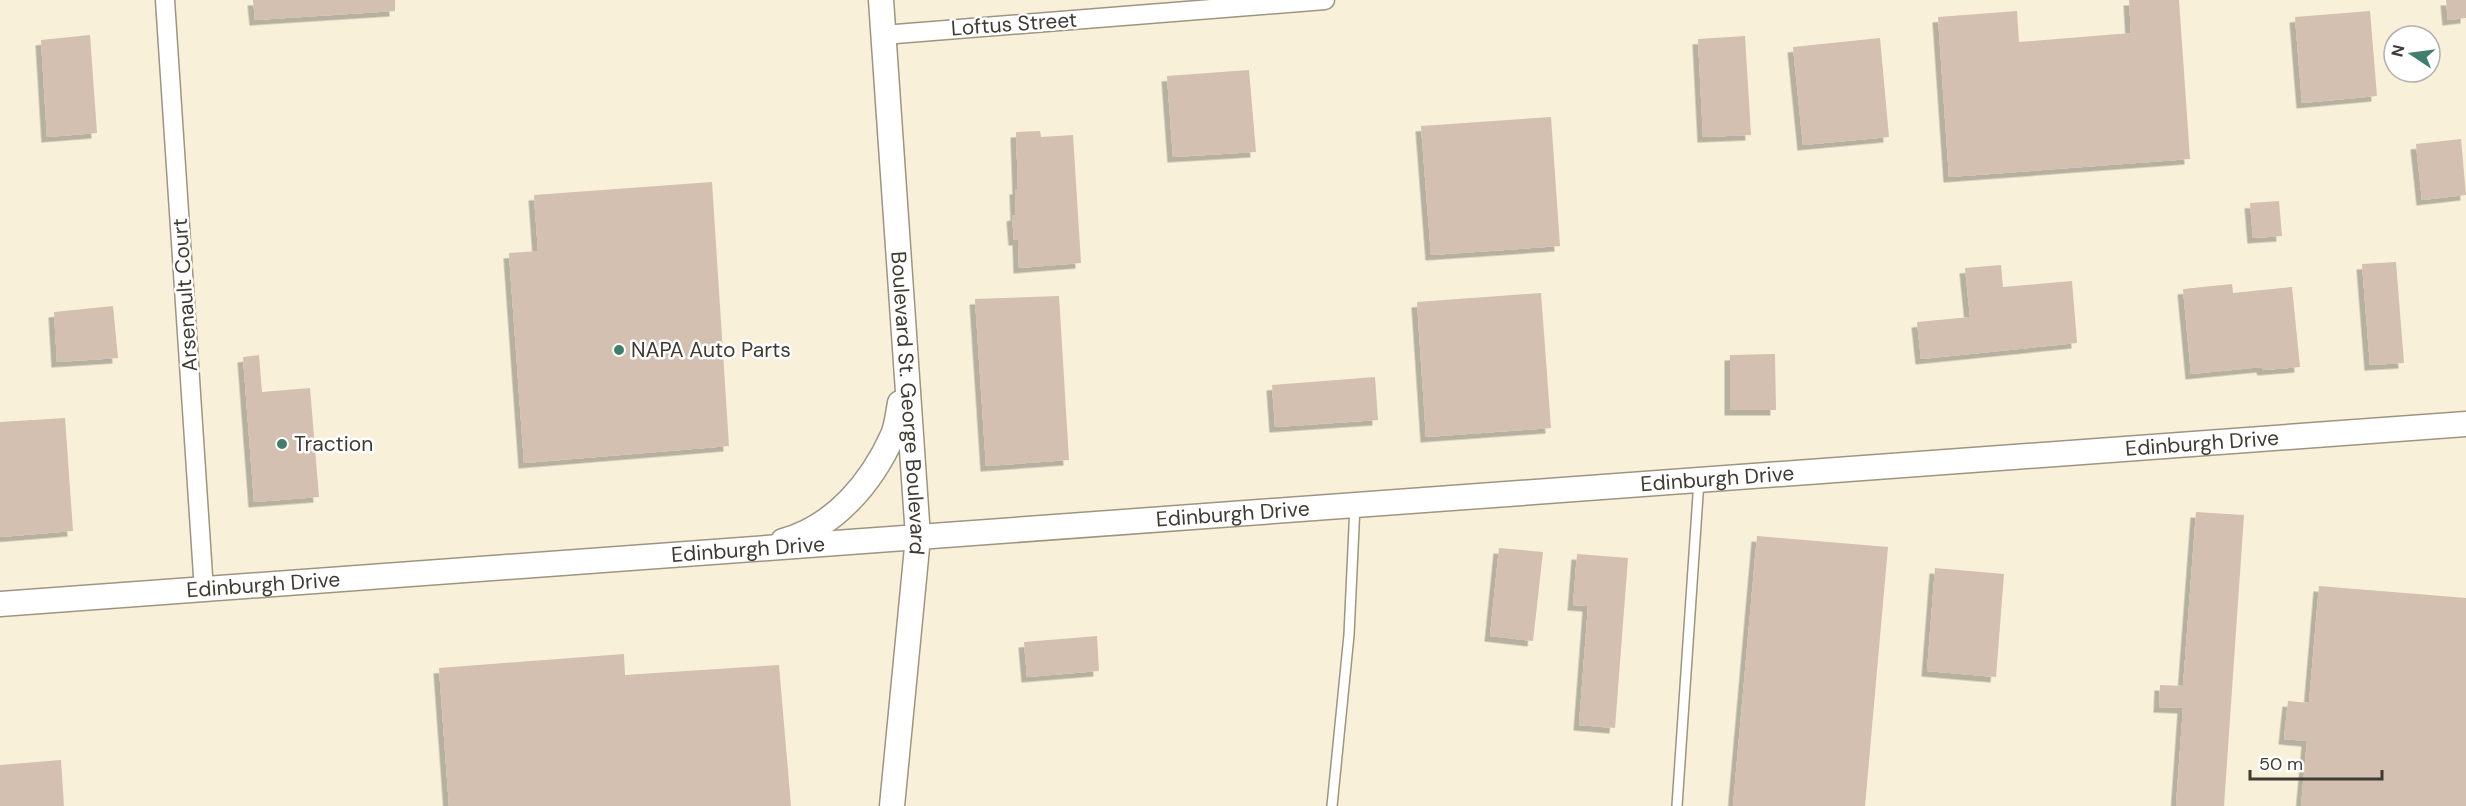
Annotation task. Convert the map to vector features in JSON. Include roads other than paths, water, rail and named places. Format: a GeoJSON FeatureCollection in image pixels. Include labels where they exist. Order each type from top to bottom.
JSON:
{"type":"FeatureCollection","features":[{"type":"Feature","properties":{"kind":"street","name":"Arsenault Court"},"geometry":{"type":"LineString","coordinates":[[165,0],[204,591]]}},
{"type":"Feature","properties":{"kind":"street","name":"Boulevard St. George Boulevard"},"geometry":{"type":"LineString","coordinates":[[880,0],[918,537],[892,806]]}},
{"type":"Feature","properties":{"kind":"street","name":"Loftus Street"},"geometry":{"type":"LineString","coordinates":[[883,35],[1325,0]]}},
{"type":"Feature","properties":{"kind":"street"},"geometry":{"type":"LineString","coordinates":[[749,550],[799,537],[846,506],[860,488],[894,433],[906,374]]}},
{"type":"Feature","properties":{"kind":"street","name":"Edinburgh Drive"},"geometry":{"type":"LineString","coordinates":[[0,604],[204,591],[2466,424]]}},
{"type":"Feature","properties":{"kind":"lane"},"geometry":{"type":"LineString","coordinates":[[1677,806],[1699,480]]}},
{"type":"Feature","properties":{"kind":"lane"},"geometry":{"type":"LineString","coordinates":[[1332,806],[1349,635],[1355,506]]}},
{"type":"Feature","properties":{"kind":"place","name":"NAPA Auto Parts"},"geometry":{"type":"Point","coordinates":[619,350]}},
{"type":"Feature","properties":{"kind":"place","name":"Traction"},"geometry":{"type":"Point","coordinates":[282,444]}}]}
